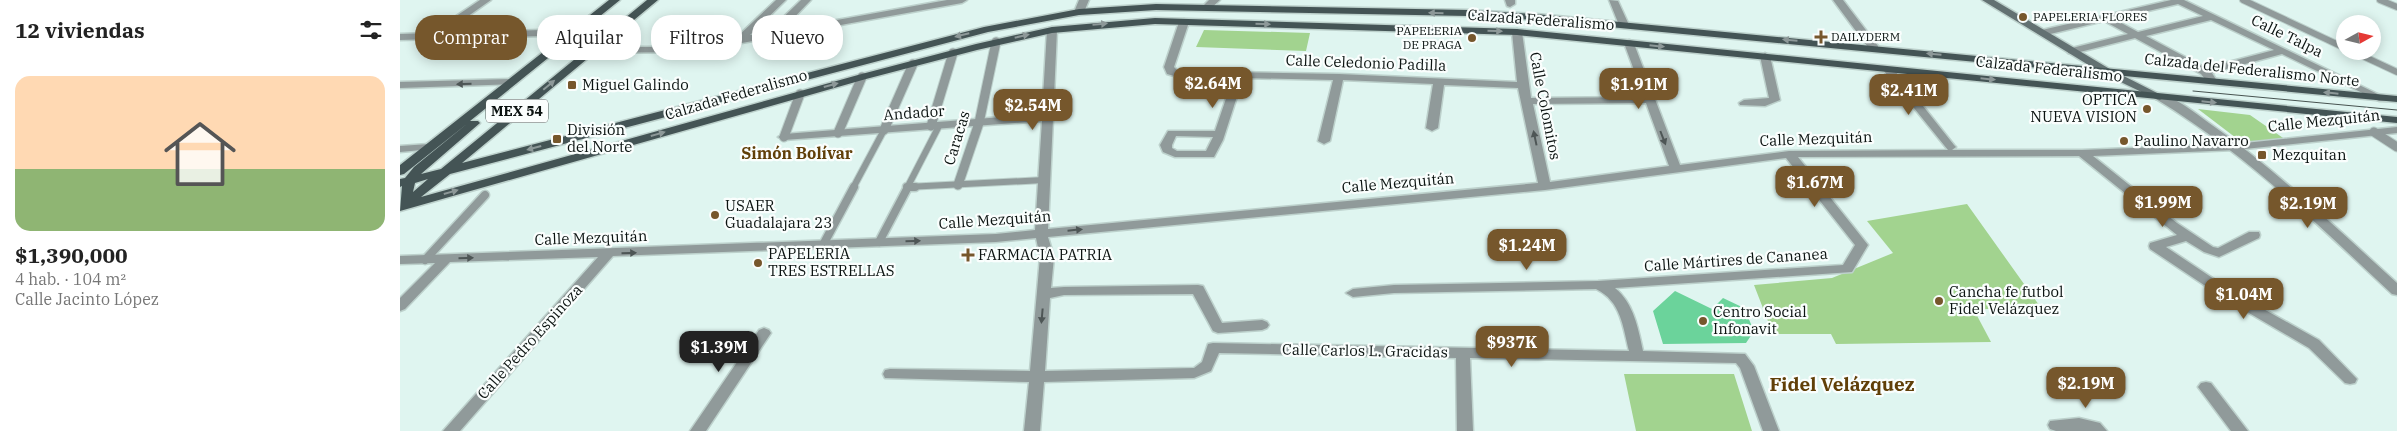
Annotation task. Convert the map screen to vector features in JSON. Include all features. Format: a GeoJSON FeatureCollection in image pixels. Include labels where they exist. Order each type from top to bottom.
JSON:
{"type":"FeatureCollection","features":[{"type":"Feature","properties":{"kind":"main road","name":"MEX 54"},"geometry":{"type":"LineString","coordinates":[[596,15],[615,0]]}},
{"type":"Feature","properties":{"kind":"main road","name":"MEX 54"},"geometry":{"type":"LineString","coordinates":[[634,15],[653,0]]}},
{"type":"Feature","properties":{"kind":"main road"},"geometry":{"type":"LineString","coordinates":[[1987,0],[2104,70],[2160,97],[2397,120]]}},
{"type":"Feature","properties":{"kind":"main road","name":"Calzada Federalismo"},"geometry":{"type":"LineString","coordinates":[[405,182],[959,36],[1022,21],[1078,12],[1130,8],[1495,14],[2104,70]]}},
{"type":"Feature","properties":{"kind":"main road","name":"Calzada Federalismo"},"geometry":{"type":"LineString","coordinates":[[401,207],[800,94],[996,42],[1052,30],[1116,23],[1184,22],[1517,32],[2160,97]]}},
{"type":"Feature","properties":{"kind":"main road","name":"MEX 54"},"geometry":{"type":"LineString","coordinates":[[400,170],[539,60]]}},
{"type":"Feature","properties":{"kind":"main road","name":"MEX 54"},"geometry":{"type":"LineString","coordinates":[[401,207],[579,60]]}},
{"type":"Feature","properties":{"kind":"main road","name":"Calzada del Federalismo Norte"},"geometry":{"type":"LineString","coordinates":[[2104,70],[2397,100]]}},
{"type":"Feature","properties":{"kind":"main road"},"geometry":{"type":"LineString","coordinates":[[2160,97],[2151,85],[2155,81],[2195,79]]}},
{"type":"Feature","properties":{"kind":"main road"},"geometry":{"type":"LineString","coordinates":[[401,207],[405,182],[491,109],[506,94],[512,82]]}},
{"type":"Feature","properties":{"kind":"street"},"geometry":{"type":"LineString","coordinates":[[464,15],[486,0]]}},
{"type":"Feature","properties":{"kind":"street"},"geometry":{"type":"LineString","coordinates":[[742,38],[781,0]]}},
{"type":"Feature","properties":{"kind":"street"},"geometry":{"type":"LineString","coordinates":[[791,15],[806,0]]}},
{"type":"Feature","properties":{"kind":"street"},"geometry":{"type":"LineString","coordinates":[[843,22],[962,0]]}},
{"type":"Feature","properties":{"kind":"street"},"geometry":{"type":"LineString","coordinates":[[1078,12],[1084,0]]}},
{"type":"Feature","properties":{"kind":"street"},"geometry":{"type":"LineString","coordinates":[[1206,8],[1215,0]]}},
{"type":"Feature","properties":{"kind":"street"},"geometry":{"type":"LineString","coordinates":[[1838,0],[1874,48]]}},
{"type":"Feature","properties":{"kind":"street"},"geometry":{"type":"LineString","coordinates":[[1613,1],[1624,26]]}},
{"type":"Feature","properties":{"kind":"street"},"geometry":{"type":"LineString","coordinates":[[2042,33],[2179,1]]}},
{"type":"Feature","properties":{"kind":"street","name":"Calle Talpa"},"geometry":{"type":"LineString","coordinates":[[2179,1],[2383,99]]}},
{"type":"Feature","properties":{"kind":"street"},"geometry":{"type":"LineString","coordinates":[[2072,51],[2211,16]]}},
{"type":"Feature","properties":{"kind":"street"},"geometry":{"type":"LineString","coordinates":[[2105,18],[2205,72],[2212,81]]}},
{"type":"Feature","properties":{"kind":"street","name":"Calle Celedonio Padilla"},"geometry":{"type":"LineString","coordinates":[[1184,22],[1169,67],[1171,72],[1178,74],[1339,77],[1523,84]]}},
{"type":"Feature","properties":{"kind":"street"},"geometry":{"type":"LineString","coordinates":[[1032,431],[1047,257],[1041,234],[1052,30]]}},
{"type":"Feature","properties":{"kind":"street","name":"Calle Colomitos"},"geometry":{"type":"LineString","coordinates":[[1517,32],[1523,84],[1545,186]]}},
{"type":"Feature","properties":{"kind":"street"},"geometry":{"type":"LineString","coordinates":[[402,38],[415,37]]}},
{"type":"Feature","properties":{"kind":"street","name":"Caracas"},"geometry":{"type":"LineString","coordinates":[[958,185],[979,123],[996,42]]}},
{"type":"Feature","properties":{"kind":"street"},"geometry":{"type":"LineString","coordinates":[[1629,43],[1675,167]]}},
{"type":"Feature","properties":{"kind":"street"},"geometry":{"type":"LineString","coordinates":[[2205,72],[2283,51]]}},
{"type":"Feature","properties":{"kind":"street"},"geometry":{"type":"LineString","coordinates":[[935,126],[954,53]]}},
{"type":"Feature","properties":{"kind":"street"},"geometry":{"type":"LineString","coordinates":[[1744,103],[1765,104],[1775,100],[1765,56]]}},
{"type":"Feature","properties":{"kind":"street"},"geometry":{"type":"LineString","coordinates":[[884,130],[913,64]]}},
{"type":"Feature","properties":{"kind":"street"},"geometry":{"type":"LineString","coordinates":[[1888,69],[1950,147]]}},
{"type":"Feature","properties":{"kind":"street"},"geometry":{"type":"LineString","coordinates":[[1218,134],[1239,75]]}},
{"type":"Feature","properties":{"kind":"street"},"geometry":{"type":"LineString","coordinates":[[838,133],[862,77]]}},
{"type":"Feature","properties":{"kind":"street"},"geometry":{"type":"LineString","coordinates":[[1324,141],[1339,77]]}},
{"type":"Feature","properties":{"kind":"street"},"geometry":{"type":"LineString","coordinates":[[1432,128],[1439,81]]}},
{"type":"Feature","properties":{"kind":"street"},"geometry":{"type":"LineString","coordinates":[[400,85],[512,82]]}},
{"type":"Feature","properties":{"kind":"street"},"geometry":{"type":"LineString","coordinates":[[784,137],[800,94]]}},
{"type":"Feature","properties":{"kind":"street"},"geometry":{"type":"LineString","coordinates":[[2160,97],[2201,121],[2236,147],[2397,291]]}},
{"type":"Feature","properties":{"kind":"street"},"geometry":{"type":"LineString","coordinates":[[1527,101],[1649,100]]}},
{"type":"Feature","properties":{"kind":"street","name":"Andador"},"geometry":{"type":"LineString","coordinates":[[784,137],[1047,117]]}},
{"type":"Feature","properties":{"kind":"street","name":"Calle Mezquitán"},"geometry":{"type":"LineString","coordinates":[[400,260],[609,254],[1041,234],[1545,186],[1675,167],[1789,154],[2082,153],[2236,147],[2397,130]]}},
{"type":"Feature","properties":{"kind":"street"},"geometry":{"type":"LineString","coordinates":[[2374,132],[2397,147]]}},
{"type":"Feature","properties":{"kind":"street"},"geometry":{"type":"LineString","coordinates":[[400,149],[430,148]]}},
{"type":"Feature","properties":{"kind":"street"},"geometry":{"type":"LineString","coordinates":[[2082,153],[2188,236],[2213,253],[2219,253],[2254,235]]}},
{"type":"Feature","properties":{"kind":"street","name":"Calle Mártires de Cananea"},"geometry":{"type":"LineString","coordinates":[[1353,294],[1394,289],[1598,284],[1847,269],[1862,245],[1789,154]]}},
{"type":"Feature","properties":{"kind":"street"},"geometry":{"type":"LineString","coordinates":[[2188,236],[2155,246],[2230,296],[2314,344],[2350,379]]}},
{"type":"Feature","properties":{"kind":"street","name":"Calle Pedro Espinoza"},"geometry":{"type":"LineString","coordinates":[[451,431],[609,254]]}},
{"type":"Feature","properties":{"kind":"street"},"geometry":{"type":"LineString","coordinates":[[400,306],[446,259]]}},
{"type":"Feature","properties":{"kind":"street"},"geometry":{"type":"LineString","coordinates":[[1598,284],[1617,295],[1624,304],[1637,356]]}},
{"type":"Feature","properties":{"kind":"street"},"geometry":{"type":"LineString","coordinates":[[1044,294],[1064,290],[1198,289],[1218,328],[1262,325]]}},
{"type":"Feature","properties":{"kind":"street"},"geometry":{"type":"LineString","coordinates":[[698,431],[764,332]]}},
{"type":"Feature","properties":{"kind":"street","name":"Calle Carlos L. Gracidas"},"geometry":{"type":"LineString","coordinates":[[1037,376],[1202,372],[1209,367],[1213,348],[1740,358],[1747,366],[1771,431]]}},
{"type":"Feature","properties":{"kind":"street"},"geometry":{"type":"LineString","coordinates":[[1463,353],[1465,431]]}},
{"type":"Feature","properties":{"kind":"street"},"geometry":{"type":"LineString","coordinates":[[890,374],[1037,376]]}},
{"type":"Feature","properties":{"kind":"street"},"geometry":{"type":"LineString","coordinates":[[2206,387],[2240,431]]}},
{"type":"Feature","properties":{"kind":"street"},"geometry":{"type":"LineString","coordinates":[[2056,425],[2087,424],[2099,431]]}},
{"type":"Feature","properties":{"kind":"lane"},"geometry":{"type":"LineString","coordinates":[[2243,0],[2336,44]]}},
{"type":"Feature","properties":{"kind":"lane"},"geometry":{"type":"LineString","coordinates":[[2380,0],[2397,7]]}},
{"type":"Feature","properties":{"kind":"lane"},"geometry":{"type":"LineString","coordinates":[[2372,60],[2397,72]]}},
{"type":"Feature","properties":{"kind":"lane"},"geometry":{"type":"LineString","coordinates":[[2390,68],[2397,67]]}},
{"type":"Feature","properties":{"kind":"lane"},"geometry":{"type":"LineString","coordinates":[[879,242],[935,126]]}},
{"type":"Feature","properties":{"kind":"lane"},"geometry":{"type":"LineString","coordinates":[[823,245],[884,130]]}},
{"type":"Feature","properties":{"kind":"lane"},"geometry":{"type":"LineString","coordinates":[[907,187],[1044,180]]}},
{"type":"Feature","properties":{"kind":"lane"},"geometry":{"type":"LineString","coordinates":[[425,260],[485,195]]}},
{"type":"Feature","properties":{"kind":"green space"},"geometry":{"type":"Polygon","coordinates":[[[1204,30],[1310,33],[1306,51],[1196,47],[1204,30]]]}},
{"type":"Feature","properties":{"kind":"green space"},"geometry":{"type":"Polygon","coordinates":[[[2198,109],[2250,115],[2286,140],[2244,144],[2198,109]]]}},
{"type":"Feature","properties":{"kind":"green space"},"geometry":{"type":"Polygon","coordinates":[[[1967,204],[2039,305],[1974,310],[1991,342],[1836,344],[1831,334],[1773,334],[1754,285],[1832,278],[1893,253],[1867,221],[1967,204]]]}},
{"type":"Feature","properties":{"kind":"green space"},"geometry":{"type":"Polygon","coordinates":[[[1624,374],[1734,374],[1752,431],[1636,431],[1624,374]]]}},
{"type":"Feature","properties":{"kind":"building","name":"Centro Social Infonavit"},"geometry":{"type":"Polygon","coordinates":[[[1675,291],[1712,309],[1723,298],[1744,308],[1754,331],[1746,343],[1663,344],[1653,311],[1675,291]]]}},
{"type":"Feature","properties":{"kind":"tram line"},"geometry":{"type":"LineString","coordinates":[[2193,91],[2397,110]]}},
{"type":"Feature","properties":{"kind":"place","name":"PAPELERIA FLORES"},"geometry":{"type":"Point","coordinates":[2023,17]}},
{"type":"Feature","properties":{"kind":"place","name":"DAILYDERM"},"geometry":{"type":"Point","coordinates":[1821,37]}},
{"type":"Feature","properties":{"kind":"place","name":"PAPELERIA DE PRAGA"},"geometry":{"type":"Point","coordinates":[1472,38]}},
{"type":"Feature","properties":{"kind":"place","name":"Miguel Galindo"},"geometry":{"type":"Point","coordinates":[572,85]}},
{"type":"Feature","properties":{"kind":"place","name":"OPTICA NUEVA VISION"},"geometry":{"type":"Point","coordinates":[2147,109]}},
{"type":"Feature","properties":{"kind":"place","name":"División del Norte"},"geometry":{"type":"Point","coordinates":[557,139]}},
{"type":"Feature","properties":{"kind":"place","name":"Paulino Navarro"},"geometry":{"type":"Point","coordinates":[2124,141]}},
{"type":"Feature","properties":{"kind":"place","name":"Mezquitan"},"geometry":{"type":"Point","coordinates":[2262,155]}},
{"type":"Feature","properties":{"kind":"place","name":"USAER Guadalajara 23"},"geometry":{"type":"Point","coordinates":[715,215]}},
{"type":"Feature","properties":{"kind":"place","name":"FARMACIA PATRIA"},"geometry":{"type":"Point","coordinates":[968,255]}},
{"type":"Feature","properties":{"kind":"place","name":"PAPELERIA TRES ESTRELLAS"},"geometry":{"type":"Point","coordinates":[758,263]}},
{"type":"Feature","properties":{"kind":"place","name":"Cancha fe futbol Fidel Velázquez"},"geometry":{"type":"Point","coordinates":[1939,301]}},
{"type":"Feature","properties":{"kind":"place","name":"Centro Social Infonavit"},"geometry":{"type":"Point","coordinates":[1703,321]}},
{"type":"Feature","properties":{"kind":"district","name":"Simón Bolívar"},"geometry":{"type":"Point","coordinates":[797,153]}},
{"type":"Feature","properties":{"kind":"district","name":"Fidel Velázquez"},"geometry":{"type":"Point","coordinates":[1842,384]}}]}
